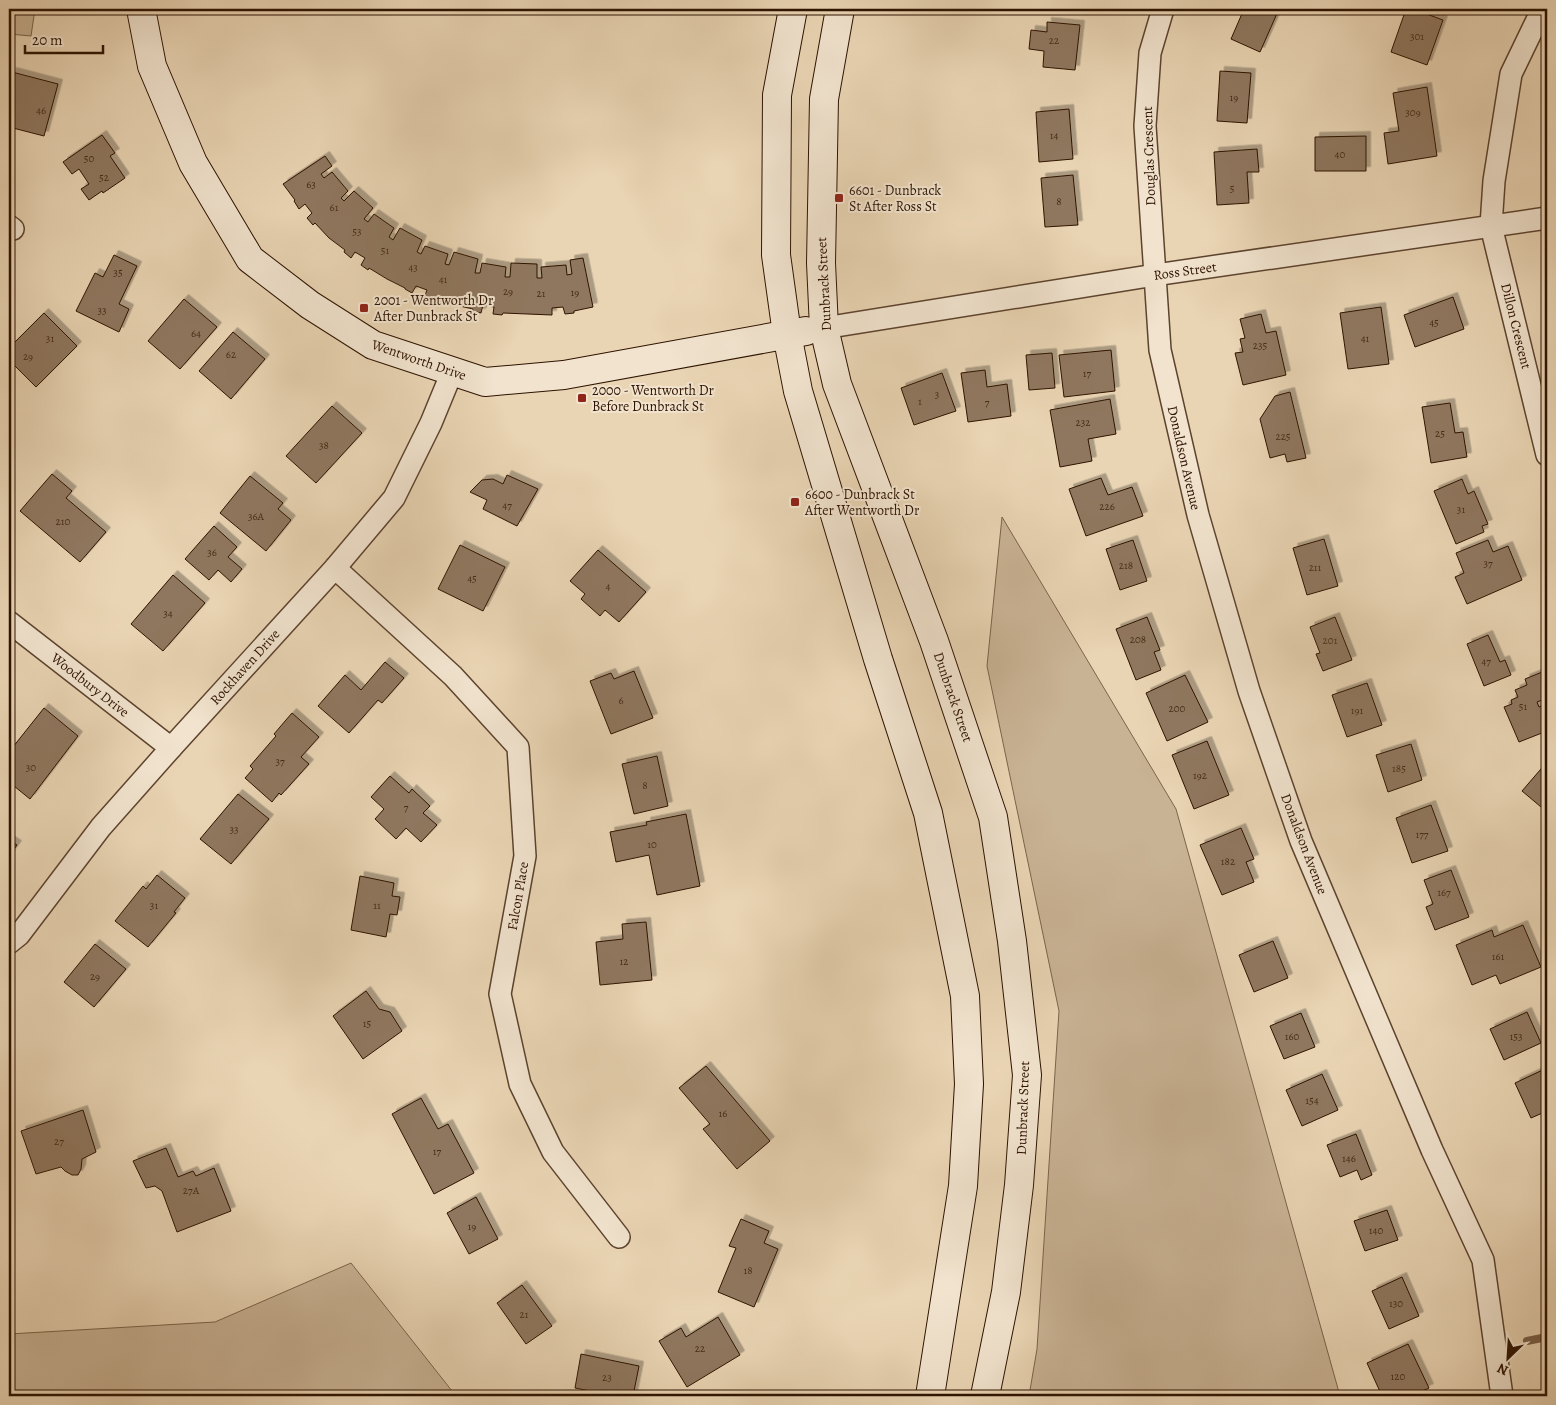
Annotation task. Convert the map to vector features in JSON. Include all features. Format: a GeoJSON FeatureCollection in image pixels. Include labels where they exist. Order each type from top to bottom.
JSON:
{"type":"FeatureCollection","features":[{"type":"Feature","properties":{"kind":"main road","name":"Wentworth Drive"},"geometry":{"type":"LineString","coordinates":[[141,9],[152,66],[193,163],[250,259],[310,304],[372,345],[485,382],[564,375],[824,328]]}},
{"type":"Feature","properties":{"kind":"main road"},"geometry":{"type":"LineString","coordinates":[[793,9],[777,95],[776,255],[786,334],[798,391],[878,659],[928,813],[965,996],[969,1084],[963,1186],[930,1396]]}},
{"type":"Feature","properties":{"kind":"main road","name":"Dunbrack Street"},"geometry":{"type":"LineString","coordinates":[[840,9],[824,99],[821,263],[824,328],[837,384],[934,641],[993,817],[1012,940],[1027,1074],[1020,1185],[1006,1292],[985,1396]]}},
{"type":"Feature","properties":{"kind":"street","name":"Douglas Crescent"},"geometry":{"type":"LineString","coordinates":[[1155,275],[1145,126],[1150,53],[1163,9]]}},
{"type":"Feature","properties":{"kind":"street"},"geometry":{"type":"LineString","coordinates":[[1492,226],[1494,181],[1511,74],[1539,16],[1546,9]]}},
{"type":"Feature","properties":{"kind":"street","name":"Ross Street"},"geometry":{"type":"LineString","coordinates":[[824,328],[1155,275],[1547,218]]}},
{"type":"Feature","properties":{"kind":"street","name":"Dillon Crescent"},"geometry":{"type":"LineString","coordinates":[[1492,226],[1547,455]]}},
{"type":"Feature","properties":{"kind":"street","name":"Donaldson Avenue"},"geometry":{"type":"LineString","coordinates":[[1155,275],[1160,350],[1198,515],[1249,691],[1301,841],[1432,1150],[1483,1260],[1502,1396]]}},
{"type":"Feature","properties":{"kind":"street","name":"Rockhaven Drive"},"geometry":{"type":"LineString","coordinates":[[9,943],[19,934],[101,827],[335,568],[394,498],[431,423],[452,372]]}},
{"type":"Feature","properties":{"kind":"street","name":"Falcon Place"},"geometry":{"type":"LineString","coordinates":[[335,568],[453,676],[518,747],[526,856],[500,994],[520,1084],[553,1152],[619,1237]]}},
{"type":"Feature","properties":{"kind":"street","name":"Woodbury Drive"},"geometry":{"type":"LineString","coordinates":[[9,622],[171,748]]}},
{"type":"Feature","properties":{"kind":"shaded area"},"geometry":{"type":"Polygon","coordinates":[[[9,9],[35,9],[31,36],[9,34],[9,9]]]}},
{"type":"Feature","properties":{"kind":"shaded area"},"geometry":{"type":"Polygon","coordinates":[[[1002,517],[1176,809],[1340,1396],[1029,1396],[1037,1349],[1059,1011],[987,666],[1002,517]]]}},
{"type":"Feature","properties":{"kind":"shaded area"},"geometry":{"type":"Polygon","coordinates":[[[351,1263],[456,1396],[9,1396],[9,1334],[215,1322],[351,1263]]]}},
{"type":"Feature","properties":{"kind":"building"},"geometry":{"type":"Polygon","coordinates":[[[1244,9],[1279,9],[1260,52],[1231,39],[1244,9]]]}},
{"type":"Feature","properties":{"kind":"building"},"geometry":{"type":"Polygon","coordinates":[[[1406,9],[1413,9],[1443,20],[1427,65],[1391,52],[1406,9]]]}},
{"type":"Feature","properties":{"kind":"building"},"geometry":{"type":"Polygon","coordinates":[[[1047,22],[1080,25],[1075,70],[1043,67],[1044,51],[1029,49],[1031,30],[1047,32],[1047,22]]]}},
{"type":"Feature","properties":{"kind":"building"},"geometry":{"type":"Polygon","coordinates":[[[1220,71],[1251,73],[1247,123],[1217,121],[1220,71]]]}},
{"type":"Feature","properties":{"kind":"building"},"geometry":{"type":"Polygon","coordinates":[[[12,72],[58,84],[44,136],[9,127],[9,84],[12,72]]]}},
{"type":"Feature","properties":{"kind":"building"},"geometry":{"type":"Polygon","coordinates":[[[1427,87],[1437,156],[1388,164],[1384,133],[1399,131],[1393,93],[1427,87]]]}},
{"type":"Feature","properties":{"kind":"building"},"geometry":{"type":"Polygon","coordinates":[[[1069,109],[1073,159],[1039,162],[1036,112],[1069,109]]]}},
{"type":"Feature","properties":{"kind":"building"},"geometry":{"type":"Polygon","coordinates":[[[102,135],[115,153],[110,156],[125,178],[89,200],[81,189],[89,184],[79,169],[72,174],[63,162],[102,135]]]}},
{"type":"Feature","properties":{"kind":"building"},"geometry":{"type":"Polygon","coordinates":[[[1366,136],[1366,171],[1315,171],[1315,137],[1366,136]]]}},
{"type":"Feature","properties":{"kind":"building"},"geometry":{"type":"Polygon","coordinates":[[[1257,149],[1259,172],[1247,172],[1249,203],[1217,205],[1214,152],[1257,149]]]}},
{"type":"Feature","properties":{"kind":"building"},"geometry":{"type":"Polygon","coordinates":[[[325,156],[332,166],[321,174],[324,178],[332,172],[348,191],[341,198],[344,201],[354,191],[373,208],[364,219],[368,222],[374,214],[394,228],[389,237],[393,240],[400,228],[422,240],[417,252],[421,254],[425,246],[448,254],[445,264],[449,265],[454,252],[478,259],[475,273],[480,273],[482,263],[506,267],[505,277],[510,277],[511,263],[537,264],[537,278],[542,278],[541,267],[566,265],[567,275],[572,274],[570,260],[583,258],[593,307],[565,314],[563,307],[552,308],[552,315],[503,313],[502,315],[493,314],[494,307],[483,305],[481,313],[472,311],[473,309],[424,298],[427,290],[416,286],[412,293],[369,268],[368,270],[361,265],[365,258],[355,252],[351,258],[344,252],[345,250],[329,238],[315,223],[313,225],[307,218],[312,213],[305,204],[299,209],[283,184],[325,156]]]}},
{"type":"Feature","properties":{"kind":"building"},"geometry":{"type":"Polygon","coordinates":[[[1073,175],[1078,225],[1045,227],[1041,178],[1073,175]]]}},
{"type":"Feature","properties":{"kind":"building"},"geometry":{"type":"Polygon","coordinates":[[[114,255],[137,266],[119,304],[129,309],[119,332],[76,311],[95,273],[103,277],[114,255]]]}},
{"type":"Feature","properties":{"kind":"building"},"geometry":{"type":"Polygon","coordinates":[[[1453,297],[1464,329],[1415,347],[1404,315],[1453,297]]]}},
{"type":"Feature","properties":{"kind":"building"},"geometry":{"type":"Polygon","coordinates":[[[184,299],[217,327],[180,369],[148,341],[184,299]]]}},
{"type":"Feature","properties":{"kind":"building"},"geometry":{"type":"Polygon","coordinates":[[[1381,307],[1389,364],[1348,369],[1340,313],[1381,307]]]}},
{"type":"Feature","properties":{"kind":"building"},"geometry":{"type":"Polygon","coordinates":[[[44,313],[77,346],[36,387],[9,360],[9,348],[44,313]]]}},
{"type":"Feature","properties":{"kind":"building"},"geometry":{"type":"Polygon","coordinates":[[[1261,314],[1266,333],[1276,331],[1286,375],[1243,385],[1235,353],[1243,352],[1240,339],[1245,338],[1240,319],[1261,314]]]}},
{"type":"Feature","properties":{"kind":"building"},"geometry":{"type":"Polygon","coordinates":[[[233,332],[265,359],[231,399],[199,371],[233,332]]]}},
{"type":"Feature","properties":{"kind":"building"},"geometry":{"type":"Polygon","coordinates":[[[1111,350],[1115,391],[1064,397],[1059,355],[1111,350]]]}},
{"type":"Feature","properties":{"kind":"building"},"geometry":{"type":"Polygon","coordinates":[[[1052,353],[1055,388],[1029,390],[1026,355],[1052,353]]]}},
{"type":"Feature","properties":{"kind":"building"},"geometry":{"type":"Polygon","coordinates":[[[985,370],[987,387],[1007,384],[1011,416],[968,422],[961,373],[985,370]]]}},
{"type":"Feature","properties":{"kind":"building"},"geometry":{"type":"Polygon","coordinates":[[[942,373],[956,411],[914,425],[901,388],[942,373]]]}},
{"type":"Feature","properties":{"kind":"building"},"geometry":{"type":"Polygon","coordinates":[[[1290,392],[1306,458],[1287,462],[1285,454],[1270,458],[1260,419],[1275,396],[1290,392]]]}},
{"type":"Feature","properties":{"kind":"building"},"geometry":{"type":"Polygon","coordinates":[[[1110,399],[1116,434],[1088,439],[1092,461],[1060,467],[1050,410],[1110,399]]]}},
{"type":"Feature","properties":{"kind":"building"},"geometry":{"type":"Polygon","coordinates":[[[1450,403],[1455,433],[1463,432],[1467,457],[1431,463],[1422,407],[1450,403]]]}},
{"type":"Feature","properties":{"kind":"building"},"geometry":{"type":"Polygon","coordinates":[[[332,406],[362,433],[316,483],[286,456],[332,406]]]}},
{"type":"Feature","properties":{"kind":"building"},"geometry":{"type":"Polygon","coordinates":[[[52,474],[72,491],[66,498],[106,532],[80,562],[20,511],[52,474]]]}},
{"type":"Feature","properties":{"kind":"building"},"geometry":{"type":"Polygon","coordinates":[[[507,475],[538,489],[517,526],[483,509],[487,500],[470,492],[482,480],[493,479],[503,484],[507,475]]]}},
{"type":"Feature","properties":{"kind":"building"},"geometry":{"type":"Polygon","coordinates":[[[250,476],[283,503],[278,509],[291,520],[266,551],[220,513],[250,476]]]}},
{"type":"Feature","properties":{"kind":"building"},"geometry":{"type":"Polygon","coordinates":[[[1101,478],[1108,495],[1132,487],[1143,516],[1086,536],[1069,489],[1101,478]]]}},
{"type":"Feature","properties":{"kind":"building"},"geometry":{"type":"Polygon","coordinates":[[[1462,479],[1468,494],[1474,491],[1488,524],[1482,526],[1484,532],[1456,544],[1434,491],[1462,479]]]}},
{"type":"Feature","properties":{"kind":"building"},"geometry":{"type":"Polygon","coordinates":[[[214,526],[237,547],[228,557],[242,569],[231,582],[218,570],[209,580],[185,559],[214,526]]]}},
{"type":"Feature","properties":{"kind":"building"},"geometry":{"type":"Polygon","coordinates":[[[1324,539],[1338,586],[1307,595],[1293,548],[1324,539]]]}},
{"type":"Feature","properties":{"kind":"building"},"geometry":{"type":"Polygon","coordinates":[[[1133,540],[1147,581],[1120,590],[1106,549],[1133,540]]]}},
{"type":"Feature","properties":{"kind":"building"},"geometry":{"type":"Polygon","coordinates":[[[1488,540],[1493,552],[1508,546],[1522,580],[1467,604],[1455,577],[1464,573],[1456,553],[1488,540]]]}},
{"type":"Feature","properties":{"kind":"building"},"geometry":{"type":"Polygon","coordinates":[[[460,545],[505,567],[483,611],[438,589],[460,545]]]}},
{"type":"Feature","properties":{"kind":"building"},"geometry":{"type":"Polygon","coordinates":[[[598,550],[646,592],[619,622],[605,610],[600,616],[581,599],[585,594],[570,581],[598,550]]]}},
{"type":"Feature","properties":{"kind":"building"},"geometry":{"type":"Polygon","coordinates":[[[173,575],[205,603],[163,651],[131,624],[173,575]]]}},
{"type":"Feature","properties":{"kind":"building"},"geometry":{"type":"Polygon","coordinates":[[[1147,617],[1160,650],[1154,652],[1161,670],[1136,680],[1116,629],[1147,617]]]}},
{"type":"Feature","properties":{"kind":"building"},"geometry":{"type":"Polygon","coordinates":[[[1335,617],[1352,660],[1323,671],[1316,654],[1320,653],[1310,627],[1335,617]]]}},
{"type":"Feature","properties":{"kind":"building"},"geometry":{"type":"Polygon","coordinates":[[[1488,635],[1500,662],[1505,660],[1511,675],[1484,686],[1467,644],[1488,635]]]}},
{"type":"Feature","properties":{"kind":"building"},"geometry":{"type":"Polygon","coordinates":[[[385,662],[404,678],[382,703],[378,700],[349,733],[318,706],[345,675],[361,690],[385,662]]]}},
{"type":"Feature","properties":{"kind":"building"},"geometry":{"type":"Polygon","coordinates":[[[1547,670],[1547,698],[1537,702],[1539,707],[1543,705],[1544,707],[1547,704],[1547,731],[1519,742],[1504,707],[1512,704],[1511,700],[1518,697],[1515,690],[1527,685],[1525,679],[1547,670]]]}},
{"type":"Feature","properties":{"kind":"building"},"geometry":{"type":"Polygon","coordinates":[[[634,671],[653,718],[611,734],[590,681],[611,673],[614,679],[634,671]]]}},
{"type":"Feature","properties":{"kind":"building"},"geometry":{"type":"Polygon","coordinates":[[[1185,675],[1208,722],[1167,741],[1146,693],[1185,675]]]}},
{"type":"Feature","properties":{"kind":"building"},"geometry":{"type":"Polygon","coordinates":[[[1367,683],[1382,725],[1347,737],[1332,695],[1367,683]]]}},
{"type":"Feature","properties":{"kind":"building"},"geometry":{"type":"Polygon","coordinates":[[[44,708],[78,736],[30,799],[9,782],[9,752],[44,708]]]}},
{"type":"Feature","properties":{"kind":"building"},"geometry":{"type":"Polygon","coordinates":[[[292,713],[319,737],[301,757],[309,764],[281,795],[279,793],[272,802],[245,778],[253,769],[250,766],[276,736],[274,734],[292,713]]]}},
{"type":"Feature","properties":{"kind":"building"},"geometry":{"type":"Polygon","coordinates":[[[1207,741],[1229,795],[1194,809],[1172,755],[1207,741]]]}},
{"type":"Feature","properties":{"kind":"building"},"geometry":{"type":"Polygon","coordinates":[[[1411,744],[1422,780],[1388,792],[1376,755],[1411,744]]]}},
{"type":"Feature","properties":{"kind":"building"},"geometry":{"type":"Polygon","coordinates":[[[657,756],[668,806],[634,814],[622,764],[657,756]]]}},
{"type":"Feature","properties":{"kind":"building"},"geometry":{"type":"Polygon","coordinates":[[[1547,762],[1547,812],[1522,791],[1547,762]]]}},
{"type":"Feature","properties":{"kind":"building"},"geometry":{"type":"Polygon","coordinates":[[[390,776],[409,793],[412,789],[430,806],[423,813],[437,825],[421,842],[406,828],[396,839],[375,819],[384,809],[371,797],[390,776]]]}},
{"type":"Feature","properties":{"kind":"building"},"geometry":{"type":"Polygon","coordinates":[[[238,794],[269,819],[231,864],[200,839],[238,794]]]}},
{"type":"Feature","properties":{"kind":"building"},"geometry":{"type":"Polygon","coordinates":[[[1431,805],[1448,851],[1412,863],[1396,818],[1431,805]]]}},
{"type":"Feature","properties":{"kind":"building"},"geometry":{"type":"Polygon","coordinates":[[[686,814],[700,886],[657,895],[649,855],[616,862],[610,832],[647,825],[646,822],[686,814]]]}},
{"type":"Feature","properties":{"kind":"building"},"geometry":{"type":"Polygon","coordinates":[[[1241,828],[1254,859],[1246,862],[1254,882],[1222,895],[1200,845],[1241,828]]]}},
{"type":"Feature","properties":{"kind":"building"},"geometry":{"type":"Polygon","coordinates":[[[9,840],[17,845],[9,856],[9,840]]]}},
{"type":"Feature","properties":{"kind":"building"},"geometry":{"type":"Polygon","coordinates":[[[1451,870],[1469,917],[1435,930],[1426,907],[1433,904],[1424,880],[1451,870]]]}},
{"type":"Feature","properties":{"kind":"building"},"geometry":{"type":"Polygon","coordinates":[[[157,875],[185,898],[174,912],[176,913],[148,947],[115,921],[143,886],[146,889],[157,875]]]}},
{"type":"Feature","properties":{"kind":"building"},"geometry":{"type":"Polygon","coordinates":[[[360,876],[394,883],[392,896],[400,897],[397,915],[390,914],[386,937],[351,930],[360,876]]]}},
{"type":"Feature","properties":{"kind":"building"},"geometry":{"type":"Polygon","coordinates":[[[646,922],[652,980],[600,985],[596,942],[623,939],[622,924],[646,922]]]}},
{"type":"Feature","properties":{"kind":"building"},"geometry":{"type":"Polygon","coordinates":[[[1523,925],[1541,967],[1500,984],[1496,975],[1472,985],[1456,945],[1492,930],[1494,937],[1523,925]]]}},
{"type":"Feature","properties":{"kind":"building"},"geometry":{"type":"Polygon","coordinates":[[[1273,941],[1288,978],[1254,992],[1239,955],[1273,941]]]}},
{"type":"Feature","properties":{"kind":"building"},"geometry":{"type":"Polygon","coordinates":[[[95,944],[126,969],[94,1007],[64,982],[95,944]]]}},
{"type":"Feature","properties":{"kind":"building"},"geometry":{"type":"Polygon","coordinates":[[[366,991],[379,1009],[390,1012],[402,1031],[363,1059],[333,1016],[366,991]]]}},
{"type":"Feature","properties":{"kind":"building"},"geometry":{"type":"Polygon","coordinates":[[[1527,1012],[1541,1043],[1504,1060],[1490,1029],[1527,1012]]]}},
{"type":"Feature","properties":{"kind":"building"},"geometry":{"type":"Polygon","coordinates":[[[1301,1013],[1315,1047],[1284,1059],[1270,1026],[1301,1013]]]}},
{"type":"Feature","properties":{"kind":"building"},"geometry":{"type":"Polygon","coordinates":[[[706,1066],[770,1141],[737,1169],[703,1129],[710,1124],[679,1088],[706,1066]]]}},
{"type":"Feature","properties":{"kind":"building"},"geometry":{"type":"Polygon","coordinates":[[[1547,1068],[1547,1111],[1531,1118],[1515,1083],[1547,1068]]]}},
{"type":"Feature","properties":{"kind":"building"},"geometry":{"type":"Polygon","coordinates":[[[1322,1074],[1338,1110],[1302,1126],[1286,1090],[1322,1074]]]}},
{"type":"Feature","properties":{"kind":"building"},"geometry":{"type":"Polygon","coordinates":[[[421,1098],[438,1129],[448,1124],[474,1173],[434,1194],[392,1114],[421,1098]]]}},
{"type":"Feature","properties":{"kind":"building"},"geometry":{"type":"Polygon","coordinates":[[[83,1110],[96,1152],[82,1159],[78,1175],[72,1175],[61,1167],[36,1174],[21,1131],[83,1110]]]}},
{"type":"Feature","properties":{"kind":"building"},"geometry":{"type":"Polygon","coordinates":[[[1356,1134],[1372,1175],[1361,1180],[1357,1170],[1340,1177],[1327,1145],[1356,1134]]]}},
{"type":"Feature","properties":{"kind":"building"},"geometry":{"type":"Polygon","coordinates":[[[166,1148],[178,1177],[193,1171],[196,1176],[214,1168],[231,1211],[177,1232],[162,1191],[155,1186],[146,1188],[133,1161],[166,1148]]]}},
{"type":"Feature","properties":{"kind":"building"},"geometry":{"type":"Polygon","coordinates":[[[476,1197],[498,1239],[469,1254],[447,1213],[476,1197]]]}},
{"type":"Feature","properties":{"kind":"building"},"geometry":{"type":"Polygon","coordinates":[[[1387,1210],[1398,1240],[1365,1251],[1354,1221],[1387,1210]]]}},
{"type":"Feature","properties":{"kind":"building"},"geometry":{"type":"Polygon","coordinates":[[[741,1219],[769,1231],[764,1243],[778,1249],[754,1307],[718,1292],[736,1248],[729,1246],[741,1219]]]}},
{"type":"Feature","properties":{"kind":"building"},"geometry":{"type":"Polygon","coordinates":[[[1402,1277],[1419,1316],[1389,1329],[1372,1291],[1402,1277]]]}},
{"type":"Feature","properties":{"kind":"building"},"geometry":{"type":"Polygon","coordinates":[[[522,1285],[552,1326],[526,1344],[497,1303],[522,1285]]]}},
{"type":"Feature","properties":{"kind":"building"},"geometry":{"type":"Polygon","coordinates":[[[718,1317],[740,1355],[687,1387],[659,1341],[681,1328],[686,1337],[718,1317]]]}},
{"type":"Feature","properties":{"kind":"building"},"geometry":{"type":"Polygon","coordinates":[[[1408,1344],[1429,1388],[1412,1396],[1393,1396],[1392,1394],[1382,1396],[1367,1363],[1408,1344]]]}},
{"type":"Feature","properties":{"kind":"building"},"geometry":{"type":"Polygon","coordinates":[[[581,1354],[639,1366],[633,1396],[615,1396],[575,1388],[581,1354]]]}},
{"type":"Feature","properties":{"kind":"waterway"},"geometry":{"type":"LineString","coordinates":[[1527,1341],[1547,1337]]}},
{"type":"Feature","properties":{"kind":"place","name":"6601 - Dunbrack St After Ross St"},"geometry":{"type":"Point","coordinates":[839,198]}},
{"type":"Feature","properties":{"kind":"place","name":"2001 - Wentworth Dr After Dunbrack St"},"geometry":{"type":"Point","coordinates":[364,308]}},
{"type":"Feature","properties":{"kind":"place","name":"2000 - Wentworth Dr Before Dunbrack St"},"geometry":{"type":"Point","coordinates":[582,398]}},
{"type":"Feature","properties":{"kind":"place","name":"6600 - Dunbrack St After Wentworth Dr"},"geometry":{"type":"Point","coordinates":[795,502]}}]}
